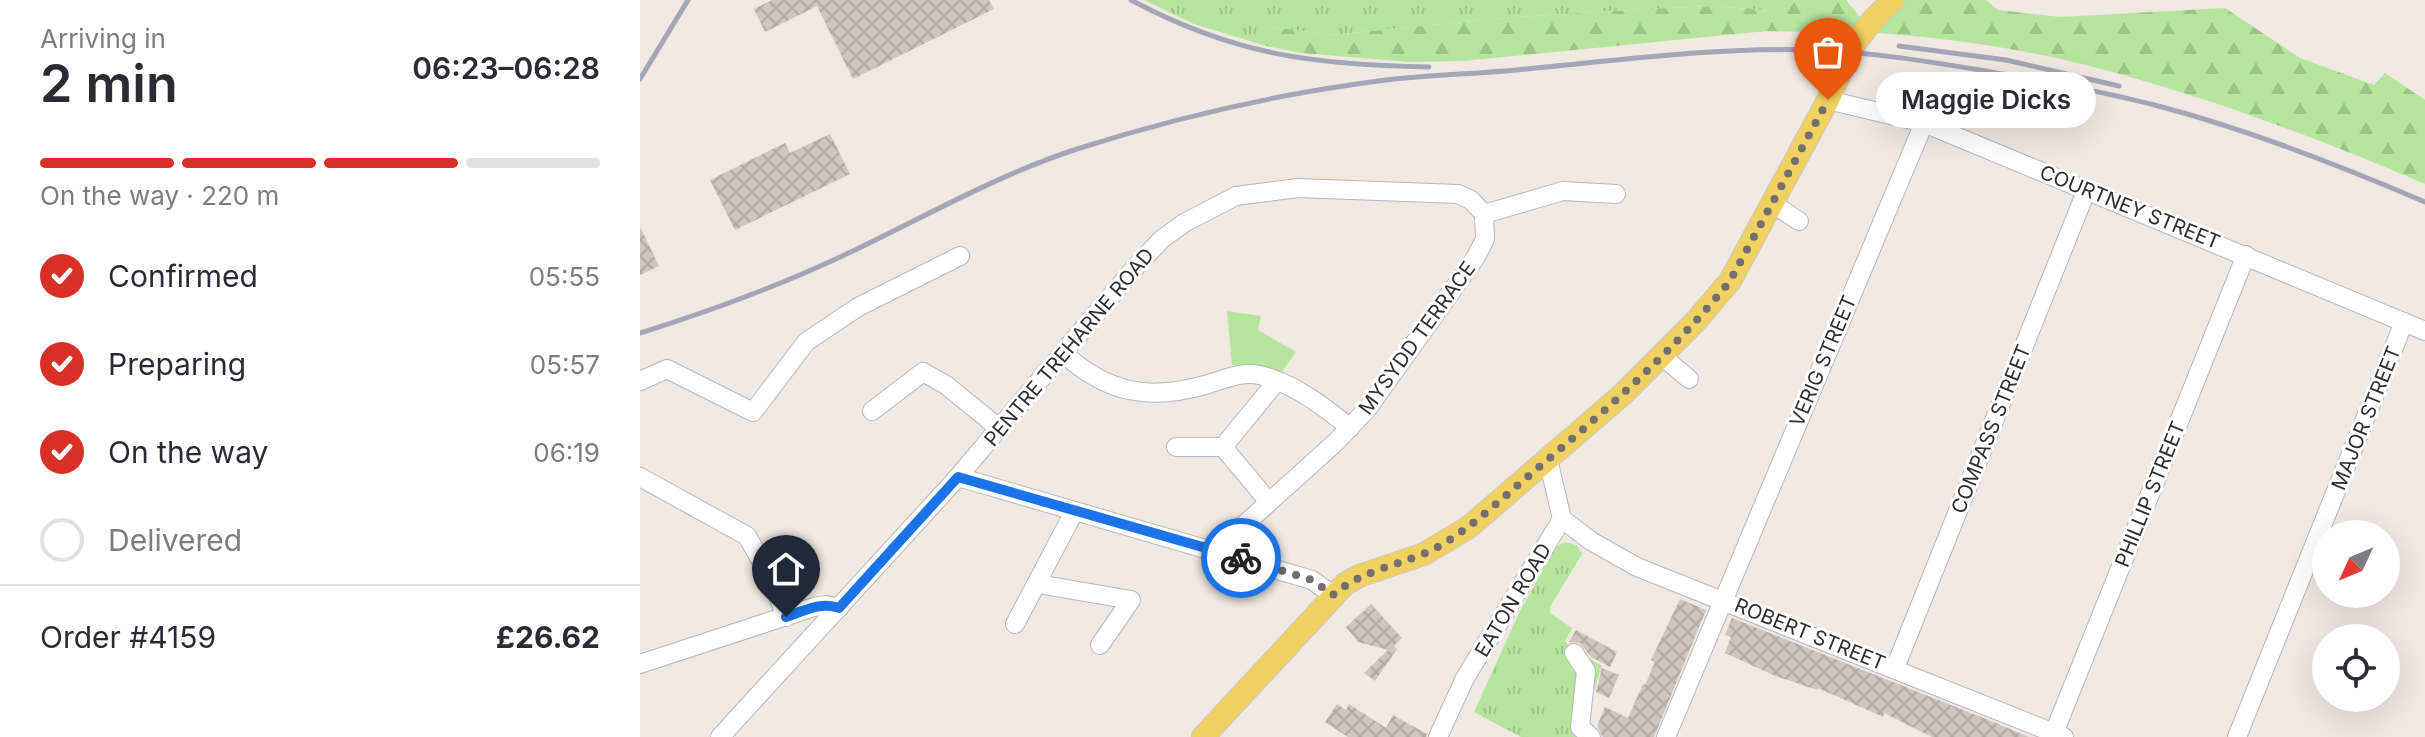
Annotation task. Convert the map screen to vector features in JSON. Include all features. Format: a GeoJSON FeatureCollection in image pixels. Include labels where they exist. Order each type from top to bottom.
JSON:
{"type":"FeatureCollection","features":[{"type":"Feature","properties":{"kind":"main road"},"geometry":{"type":"LineString","coordinates":[[1203,737],[1333,595],[1359,576],[1404,562],[1445,543],[1469,527],[1623,394],[1662,356],[1730,281],[1828,100],[1852,47],[1893,0]]}},
{"type":"Feature","properties":{"kind":"street","name":"COURTNEY STREET"},"geometry":{"type":"LineString","coordinates":[[1828,100],[1924,123],[2425,331]]}},
{"type":"Feature","properties":{"kind":"street","name":"VERIG STREET"},"geometry":{"type":"LineString","coordinates":[[1666,737],[1924,123]]}},
{"type":"Feature","properties":{"kind":"street"},"geometry":{"type":"LineString","coordinates":[[1484,214],[1563,184],[1616,194]]}},
{"type":"Feature","properties":{"kind":"street","name":"PENTRE TREHARNE ROAD"},"geometry":{"type":"LineString","coordinates":[[720,737],[958,477],[1162,239],[1184,223],[1236,196],[1298,188],[1458,194],[1471,200],[1484,214]]}},
{"type":"Feature","properties":{"kind":"street","name":"COMPASS STREET"},"geometry":{"type":"LineString","coordinates":[[1895,668],[2087,189]]}},
{"type":"Feature","properties":{"kind":"street"},"geometry":{"type":"LineString","coordinates":[[1773,204],[1799,221]]}},
{"type":"Feature","properties":{"kind":"street","name":"MYSYDD TERRACE"},"geometry":{"type":"LineString","coordinates":[[1225,553],[1234,534],[1368,408],[1476,257],[1485,239],[1484,214]]}},
{"type":"Feature","properties":{"kind":"street","name":"PHILLIP STREET"},"geometry":{"type":"LineString","coordinates":[[2059,735],[2246,255]]}},
{"type":"Feature","properties":{"kind":"street"},"geometry":{"type":"LineString","coordinates":[[640,381],[667,369],[753,412],[806,342],[858,307],[960,256]]}},
{"type":"Feature","properties":{"kind":"street","name":"MAJOR STREET"},"geometry":{"type":"LineString","coordinates":[[2237,737],[2404,322]]}},
{"type":"Feature","properties":{"kind":"street"},"geometry":{"type":"LineString","coordinates":[[1063,353],[1084,372],[1135,392],[1177,392],[1245,374],[1259,375],[1310,399],[1350,428]]}},
{"type":"Feature","properties":{"kind":"street"},"geometry":{"type":"LineString","coordinates":[[1662,356],[1689,379]]}},
{"type":"Feature","properties":{"kind":"street"},"geometry":{"type":"LineString","coordinates":[[872,411],[923,372],[946,385],[1000,429]]}},
{"type":"Feature","properties":{"kind":"street"},"geometry":{"type":"LineString","coordinates":[[1223,447],[1277,381]]}},
{"type":"Feature","properties":{"kind":"street"},"geometry":{"type":"LineString","coordinates":[[1176,447],[1223,447]]}},
{"type":"Feature","properties":{"kind":"street"},"geometry":{"type":"LineString","coordinates":[[1223,447],[1269,502]]}},
{"type":"Feature","properties":{"kind":"street"},"geometry":{"type":"LineString","coordinates":[[1548,459],[1562,519]]}},
{"type":"Feature","properties":{"kind":"street"},"geometry":{"type":"LineString","coordinates":[[640,477],[747,536],[772,580],[786,617]]}},
{"type":"Feature","properties":{"kind":"street"},"geometry":{"type":"LineString","coordinates":[[958,477],[1312,580],[1333,595]]}},
{"type":"Feature","properties":{"kind":"street"},"geometry":{"type":"LineString","coordinates":[[1015,624],[1074,512]]}},
{"type":"Feature","properties":{"kind":"street","name":"ROBERT STREET"},"geometry":{"type":"LineString","coordinates":[[1562,519],[1591,541],[1637,567],[2059,735]]}},
{"type":"Feature","properties":{"kind":"street","name":"EATON ROAD"},"geometry":{"type":"LineString","coordinates":[[1438,737],[1465,678],[1562,519]]}},
{"type":"Feature","properties":{"kind":"street"},"geometry":{"type":"LineString","coordinates":[[1038,584],[1131,600],[1100,645]]}},
{"type":"Feature","properties":{"kind":"street"},"geometry":{"type":"LineString","coordinates":[[640,664],[814,607],[826,605],[839,608]]}},
{"type":"Feature","properties":{"kind":"street"},"geometry":{"type":"LineString","coordinates":[[1574,653],[1586,671],[1580,727],[1591,737]]}},
{"type":"Feature","properties":{"kind":"green space"},"geometry":{"type":"Polygon","coordinates":[[[1144,0],[1797,0],[1780,12],[1718,6],[1646,9],[1503,18],[1331,35],[1273,27],[1266,46],[1194,24],[1144,0]]]}},
{"type":"Feature","properties":{"kind":"green space"},"geometry":{"type":"Polygon","coordinates":[[[1797,0],[1846,0],[1864,22],[1850,33],[1767,31],[1462,61],[1409,62],[1302,53],[1266,46],[1273,27],[1331,35],[1503,18],[1646,9],[1718,6],[1780,12],[1797,0]]]}},
{"type":"Feature","properties":{"kind":"green space"},"geometry":{"type":"Polygon","coordinates":[[[1893,0],[1986,0],[1998,10],[2060,17],[2225,8],[2300,58],[2374,85],[2385,73],[2425,100],[2425,184],[2258,118],[2086,65],[1976,44],[1864,32],[1893,0]]]}},
{"type":"Feature","properties":{"kind":"green space"},"geometry":{"type":"Polygon","coordinates":[[[1227,311],[1261,316],[1258,330],[1296,352],[1281,373],[1265,367],[1232,365],[1227,311]]]}},
{"type":"Feature","properties":{"kind":"green space"},"geometry":{"type":"Polygon","coordinates":[[[1565,542],[1576,545],[1582,554],[1550,607],[1550,613],[1572,628],[1565,641],[1568,645],[1602,666],[1579,737],[1521,737],[1474,712],[1520,611],[1556,547],[1565,542]]]}},
{"type":"Feature","properties":{"kind":"building"},"geometry":{"type":"Polygon","coordinates":[[[772,0],[989,0],[994,9],[853,79],[817,6],[765,32],[754,9],[772,0]]]}},
{"type":"Feature","properties":{"kind":"building"},"geometry":{"type":"Polygon","coordinates":[[[830,134],[850,174],[735,230],[710,180],[785,143],[790,153],[830,134]]]}},
{"type":"Feature","properties":{"kind":"building"},"geometry":{"type":"Polygon","coordinates":[[[640,227],[659,266],[640,275],[640,227]]]}},
{"type":"Feature","properties":{"kind":"building"},"geometry":{"type":"Polygon","coordinates":[[[1680,599],[1706,610],[1654,737],[1603,737],[1597,726],[1605,707],[1628,718],[1680,599]]]}},
{"type":"Feature","properties":{"kind":"building"},"geometry":{"type":"Polygon","coordinates":[[[1371,604],[1402,638],[1394,646],[1397,649],[1375,681],[1364,673],[1388,650],[1358,642],[1346,627],[1371,604]]]}},
{"type":"Feature","properties":{"kind":"building"},"geometry":{"type":"Polygon","coordinates":[[[1732,618],[2029,737],[1932,737],[1884,713],[1883,717],[1818,688],[1773,675],[1725,653],[1731,637],[1725,635],[1732,618]]]}},
{"type":"Feature","properties":{"kind":"building"},"geometry":{"type":"Polygon","coordinates":[[[1576,630],[1617,652],[1610,667],[1591,657],[1580,643],[1569,642],[1576,630]]]}},
{"type":"Feature","properties":{"kind":"building"},"geometry":{"type":"Polygon","coordinates":[[[1602,668],[1619,675],[1609,698],[1596,692],[1602,668]]]}},
{"type":"Feature","properties":{"kind":"building"},"geometry":{"type":"Polygon","coordinates":[[[1337,704],[1346,710],[1349,704],[1386,728],[1393,715],[1427,734],[1426,737],[1348,737],[1325,722],[1337,704]]]}},
{"type":"Feature","properties":{"kind":"railway"},"geometry":{"type":"LineString","coordinates":[[640,79],[688,0]]}},
{"type":"Feature","properties":{"kind":"railway"},"geometry":{"type":"LineString","coordinates":[[1131,0],[1169,19],[1240,45],[1311,59],[1429,67]]}},
{"type":"Feature","properties":{"kind":"railway"},"geometry":{"type":"LineString","coordinates":[[1899,46],[2006,60],[2119,86]]}},
{"type":"Feature","properties":{"kind":"railway"},"geometry":{"type":"LineString","coordinates":[[640,333],[804,273],[1020,170],[1077,149],[1153,127],[1230,107],[1347,85],[1702,53],[1813,50],[1897,57],[2094,91],[2196,116],[2262,138],[2425,202]]}},
{"type":"Feature","properties":{"kind":"way so far"},"geometry":{"type":"LineString","coordinates":[[1241,558],[1312,580],[1333,595],[1359,576],[1424,554],[1469,527],[1623,394],[1714,301],[1730,281],[1828,100]]}},
{"type":"Feature","properties":{"kind":"place","name":"Maggie Dicks"},"geometry":{"type":"Point","coordinates":[1828,100]}},
{"type":"Feature","properties":{"kind":"route"},"geometry":{"type":"LineString","coordinates":[[786,617],[814,607],[826,605],[839,608],[958,477],[1241,558]]}}]}
